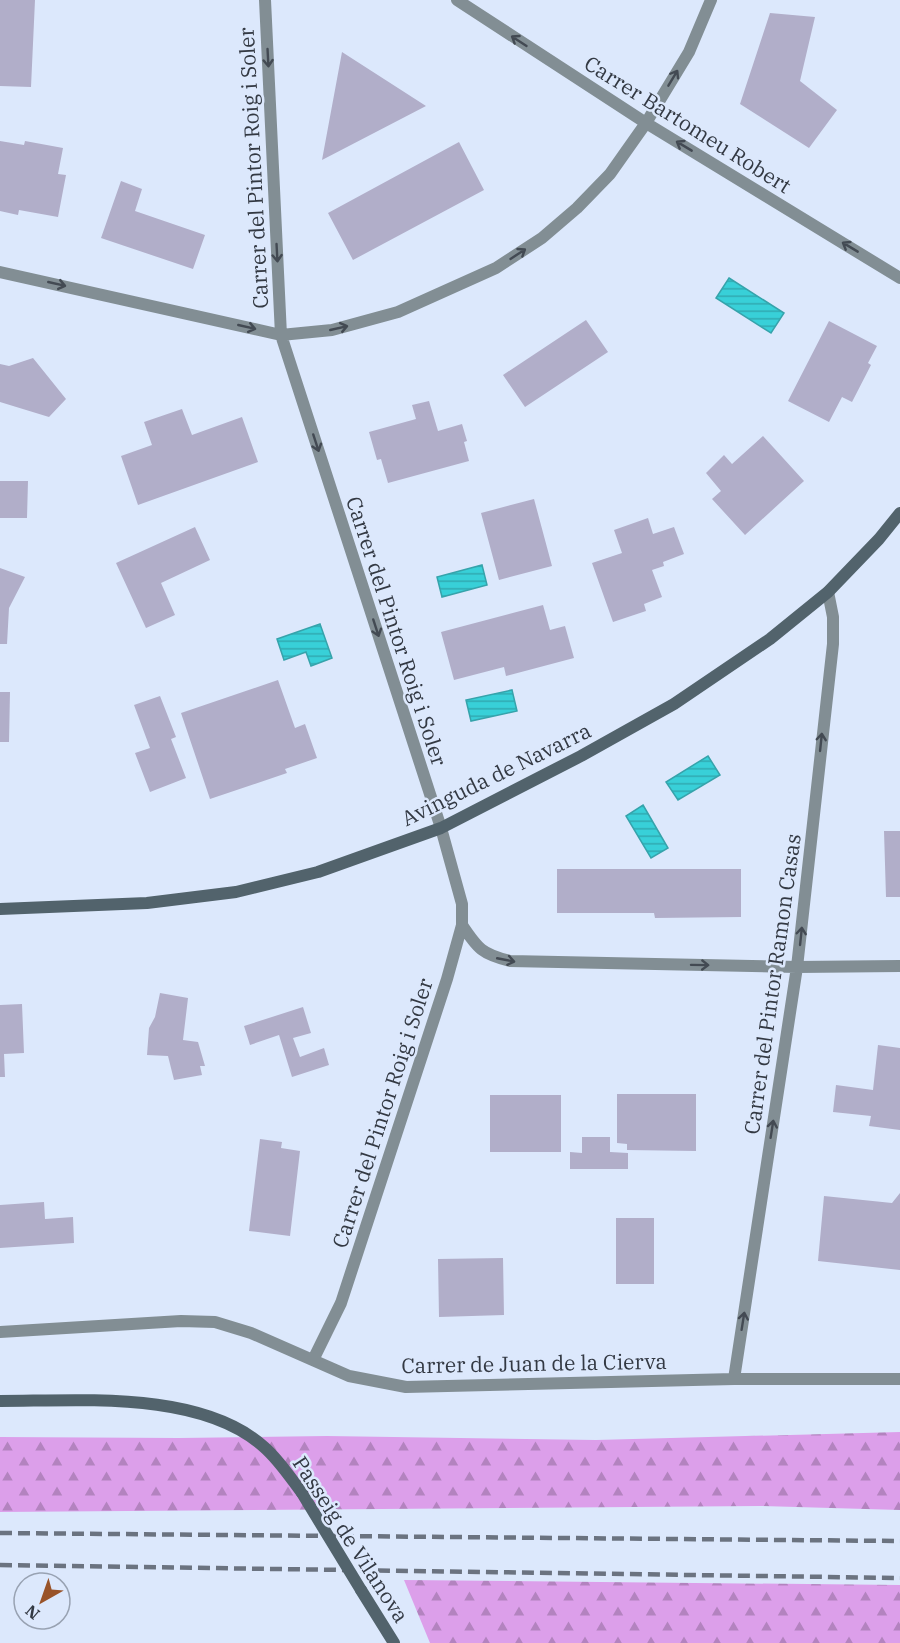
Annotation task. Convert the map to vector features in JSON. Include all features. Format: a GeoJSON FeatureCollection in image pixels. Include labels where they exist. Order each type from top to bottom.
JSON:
{"type":"FeatureCollection","features":[{"type":"Feature","properties":{"kind":"street","name":"Carrer del Pintor Roig i Soler"},"geometry":{"type":"LineString","coordinates":[[265,0],[281,335],[441,828],[462,904],[462,925],[447,979],[341,1303],[313,1360]]}},
{"type":"Feature","properties":{"kind":"street","name":"Carrer Bartomeu Robert"},"geometry":{"type":"LineString","coordinates":[[457,0],[646,123],[900,278]]}},
{"type":"Feature","properties":{"kind":"street"},"geometry":{"type":"LineString","coordinates":[[0,272],[281,335],[332,330],[398,312],[496,268],[542,238],[577,208],[610,174],[646,123],[689,52],[711,0]]}},
{"type":"Feature","properties":{"kind":"street","name":"Avinguda de Navarra"},"geometry":{"type":"LineString","coordinates":[[0,909],[147,903],[236,892],[318,872],[441,828],[581,756],[674,704],[770,639],[828,592],[879,539],[900,513]]}},
{"type":"Feature","properties":{"kind":"street","name":"Carrer del Pintor Ramon Casas"},"geometry":{"type":"LineString","coordinates":[[734,1379],[797,967],[833,644],[833,617],[828,592]]}},
{"type":"Feature","properties":{"kind":"street"},"geometry":{"type":"LineString","coordinates":[[462,925],[473,941],[488,956],[510,962],[797,967],[900,966]]}},
{"type":"Feature","properties":{"kind":"street","name":"Carrer de Juan de la Cierva"},"geometry":{"type":"LineString","coordinates":[[0,1332],[214,1322],[251,1333],[349,1376],[406,1387],[734,1379],[900,1379]]}},
{"type":"Feature","properties":{"kind":"street","name":"Passeig de Vilanova"},"geometry":{"type":"LineString","coordinates":[[0,1401],[132,1402],[183,1409],[215,1417],[262,1445],[302,1493],[394,1643]]}},
{"type":"Feature","properties":{"kind":"green space"},"geometry":{"type":"Polygon","coordinates":[[[900,1432],[900,1510],[760,1506],[0,1512],[0,1437],[327,1436],[596,1440],[900,1432]]]}},
{"type":"Feature","properties":{"kind":"green space"},"geometry":{"type":"Polygon","coordinates":[[[404,1580],[900,1585],[900,1643],[430,1643],[404,1580]]]}},
{"type":"Feature","properties":{"kind":"water"},"geometry":{"type":"Polygon","coordinates":[[[729,278],[784,313],[771,333],[716,298],[729,278]]]}},
{"type":"Feature","properties":{"kind":"water"},"geometry":{"type":"Polygon","coordinates":[[[482,565],[487,585],[442,597],[437,577],[482,565]]]}},
{"type":"Feature","properties":{"kind":"water"},"geometry":{"type":"Polygon","coordinates":[[[320,624],[332,658],[311,666],[306,652],[284,660],[277,639],[320,624]]]}},
{"type":"Feature","properties":{"kind":"water"},"geometry":{"type":"Polygon","coordinates":[[[512,690],[517,711],[471,721],[466,700],[512,690]]]}},
{"type":"Feature","properties":{"kind":"water"},"geometry":{"type":"Polygon","coordinates":[[[708,756],[720,775],[678,800],[666,782],[708,756]]]}},
{"type":"Feature","properties":{"kind":"water"},"geometry":{"type":"Polygon","coordinates":[[[643,805],[668,848],[651,858],[626,816],[643,805]]]}},
{"type":"Feature","properties":{"kind":"building"},"geometry":{"type":"Polygon","coordinates":[[[0,0],[35,0],[31,87],[0,86],[0,0]]]}},
{"type":"Feature","properties":{"kind":"building"},"geometry":{"type":"Polygon","coordinates":[[[770,13],[815,17],[800,81],[837,110],[809,148],[740,104],[770,13]]]}},
{"type":"Feature","properties":{"kind":"building"},"geometry":{"type":"Polygon","coordinates":[[[342,52],[426,106],[322,160],[342,52]]]}},
{"type":"Feature","properties":{"kind":"building"},"geometry":{"type":"Polygon","coordinates":[[[0,141],[24,145],[25,141],[63,148],[58,174],[66,175],[58,217],[19,210],[18,215],[0,211],[0,141]]]}},
{"type":"Feature","properties":{"kind":"building"},"geometry":{"type":"Polygon","coordinates":[[[459,142],[484,190],[353,260],[328,213],[459,142]]]}},
{"type":"Feature","properties":{"kind":"building"},"geometry":{"type":"Polygon","coordinates":[[[121,181],[142,189],[135,211],[205,235],[193,269],[101,238],[121,181]]]}},
{"type":"Feature","properties":{"kind":"building"},"geometry":{"type":"Polygon","coordinates":[[[586,320],[608,352],[525,407],[503,375],[586,320]]]}},
{"type":"Feature","properties":{"kind":"building"},"geometry":{"type":"Polygon","coordinates":[[[829,321],[877,346],[868,363],[871,365],[852,402],[842,397],[829,422],[788,401],[829,321]]]}},
{"type":"Feature","properties":{"kind":"building"},"geometry":{"type":"Polygon","coordinates":[[[33,358],[66,399],[49,417],[0,402],[0,364],[9,366],[33,358]]]}},
{"type":"Feature","properties":{"kind":"building"},"geometry":{"type":"Polygon","coordinates":[[[429,401],[438,431],[462,424],[469,461],[388,483],[381,459],[377,460],[369,432],[416,419],[412,405],[429,401]]]}},
{"type":"Feature","properties":{"kind":"building"},"geometry":{"type":"Polygon","coordinates":[[[182,409],[192,435],[242,417],[258,462],[138,505],[121,456],[152,445],[144,422],[182,409]]]}},
{"type":"Feature","properties":{"kind":"building"},"geometry":{"type":"Polygon","coordinates":[[[763,436],[804,481],[745,535],[712,499],[721,491],[706,473],[724,455],[732,464],[763,436]]]}},
{"type":"Feature","properties":{"kind":"building"},"geometry":{"type":"Polygon","coordinates":[[[0,481],[28,481],[27,518],[0,518],[0,481]]]}},
{"type":"Feature","properties":{"kind":"building"},"geometry":{"type":"Polygon","coordinates":[[[534,499],[552,566],[499,580],[481,513],[534,499]]]}},
{"type":"Feature","properties":{"kind":"building"},"geometry":{"type":"Polygon","coordinates":[[[648,518],[653,534],[674,527],[684,554],[663,562],[664,566],[652,570],[662,597],[644,604],[646,611],[613,622],[592,563],[622,553],[614,530],[648,518]]]}},
{"type":"Feature","properties":{"kind":"building"},"geometry":{"type":"Polygon","coordinates":[[[195,527],[210,560],[161,583],[175,615],[146,628],[116,563],[195,527]]]}},
{"type":"Feature","properties":{"kind":"building"},"geometry":{"type":"Polygon","coordinates":[[[0,568],[25,577],[9,608],[7,644],[0,644],[0,568]]]}},
{"type":"Feature","properties":{"kind":"building"},"geometry":{"type":"Polygon","coordinates":[[[543,605],[550,630],[565,626],[574,658],[506,676],[504,667],[454,680],[441,632],[543,605]]]}},
{"type":"Feature","properties":{"kind":"building"},"geometry":{"type":"Polygon","coordinates":[[[278,680],[295,728],[305,724],[317,758],[285,769],[287,773],[210,799],[181,713],[278,680]]]}},
{"type":"Feature","properties":{"kind":"building"},"geometry":{"type":"Polygon","coordinates":[[[0,692],[10,692],[9,742],[0,742],[0,692]]]}},
{"type":"Feature","properties":{"kind":"building"},"geometry":{"type":"Polygon","coordinates":[[[160,696],[176,737],[171,739],[186,778],[150,792],[135,753],[150,748],[134,705],[160,696]]]}},
{"type":"Feature","properties":{"kind":"building"},"geometry":{"type":"Polygon","coordinates":[[[884,831],[900,831],[900,897],[886,897],[884,831]]]}},
{"type":"Feature","properties":{"kind":"building"},"geometry":{"type":"Polygon","coordinates":[[[557,869],[741,869],[741,917],[655,918],[654,913],[557,913],[557,869]]]}},
{"type":"Feature","properties":{"kind":"building"},"geometry":{"type":"Polygon","coordinates":[[[160,993],[188,998],[183,1040],[198,1042],[205,1066],[200,1066],[202,1075],[174,1080],[168,1056],[147,1055],[149,1028],[155,1017],[160,993]]]}},
{"type":"Feature","properties":{"kind":"building"},"geometry":{"type":"Polygon","coordinates":[[[22,1004],[24,1053],[4,1054],[5,1077],[0,1077],[0,1005],[22,1004]]]}},
{"type":"Feature","properties":{"kind":"building"},"geometry":{"type":"Polygon","coordinates":[[[303,1007],[311,1033],[293,1038],[300,1057],[324,1048],[329,1065],[292,1077],[279,1035],[250,1045],[244,1026],[303,1007]]]}},
{"type":"Feature","properties":{"kind":"building"},"geometry":{"type":"Polygon","coordinates":[[[878,1045],[900,1048],[900,1130],[869,1126],[871,1116],[833,1112],[836,1085],[873,1090],[878,1045]]]}},
{"type":"Feature","properties":{"kind":"building"},"geometry":{"type":"Polygon","coordinates":[[[617,1094],[696,1094],[696,1151],[627,1150],[627,1144],[617,1143],[617,1094]]]}},
{"type":"Feature","properties":{"kind":"building"},"geometry":{"type":"Polygon","coordinates":[[[490,1095],[561,1095],[561,1152],[490,1152],[490,1095]]]}},
{"type":"Feature","properties":{"kind":"building"},"geometry":{"type":"Polygon","coordinates":[[[582,1137],[610,1137],[610,1152],[628,1153],[628,1169],[570,1169],[570,1152],[582,1153],[582,1137]]]}},
{"type":"Feature","properties":{"kind":"building"},"geometry":{"type":"Polygon","coordinates":[[[260,1139],[282,1142],[281,1148],[300,1151],[290,1236],[249,1231],[260,1139]]]}},
{"type":"Feature","properties":{"kind":"building"},"geometry":{"type":"Polygon","coordinates":[[[900,1193],[900,1270],[818,1261],[824,1196],[892,1203],[900,1193]]]}},
{"type":"Feature","properties":{"kind":"building"},"geometry":{"type":"Polygon","coordinates":[[[44,1202],[45,1219],[73,1217],[74,1243],[0,1248],[0,1205],[44,1202]]]}},
{"type":"Feature","properties":{"kind":"building"},"geometry":{"type":"Polygon","coordinates":[[[616,1218],[654,1218],[654,1284],[616,1284],[616,1218]]]}},
{"type":"Feature","properties":{"kind":"building"},"geometry":{"type":"Polygon","coordinates":[[[503,1258],[504,1315],[439,1317],[438,1259],[503,1258]]]}},
{"type":"Feature","properties":{"kind":"railway"},"geometry":{"type":"LineString","coordinates":[[0,1533],[900,1541]]}},
{"type":"Feature","properties":{"kind":"railway"},"geometry":{"type":"LineString","coordinates":[[0,1565],[900,1578]]}}]}
